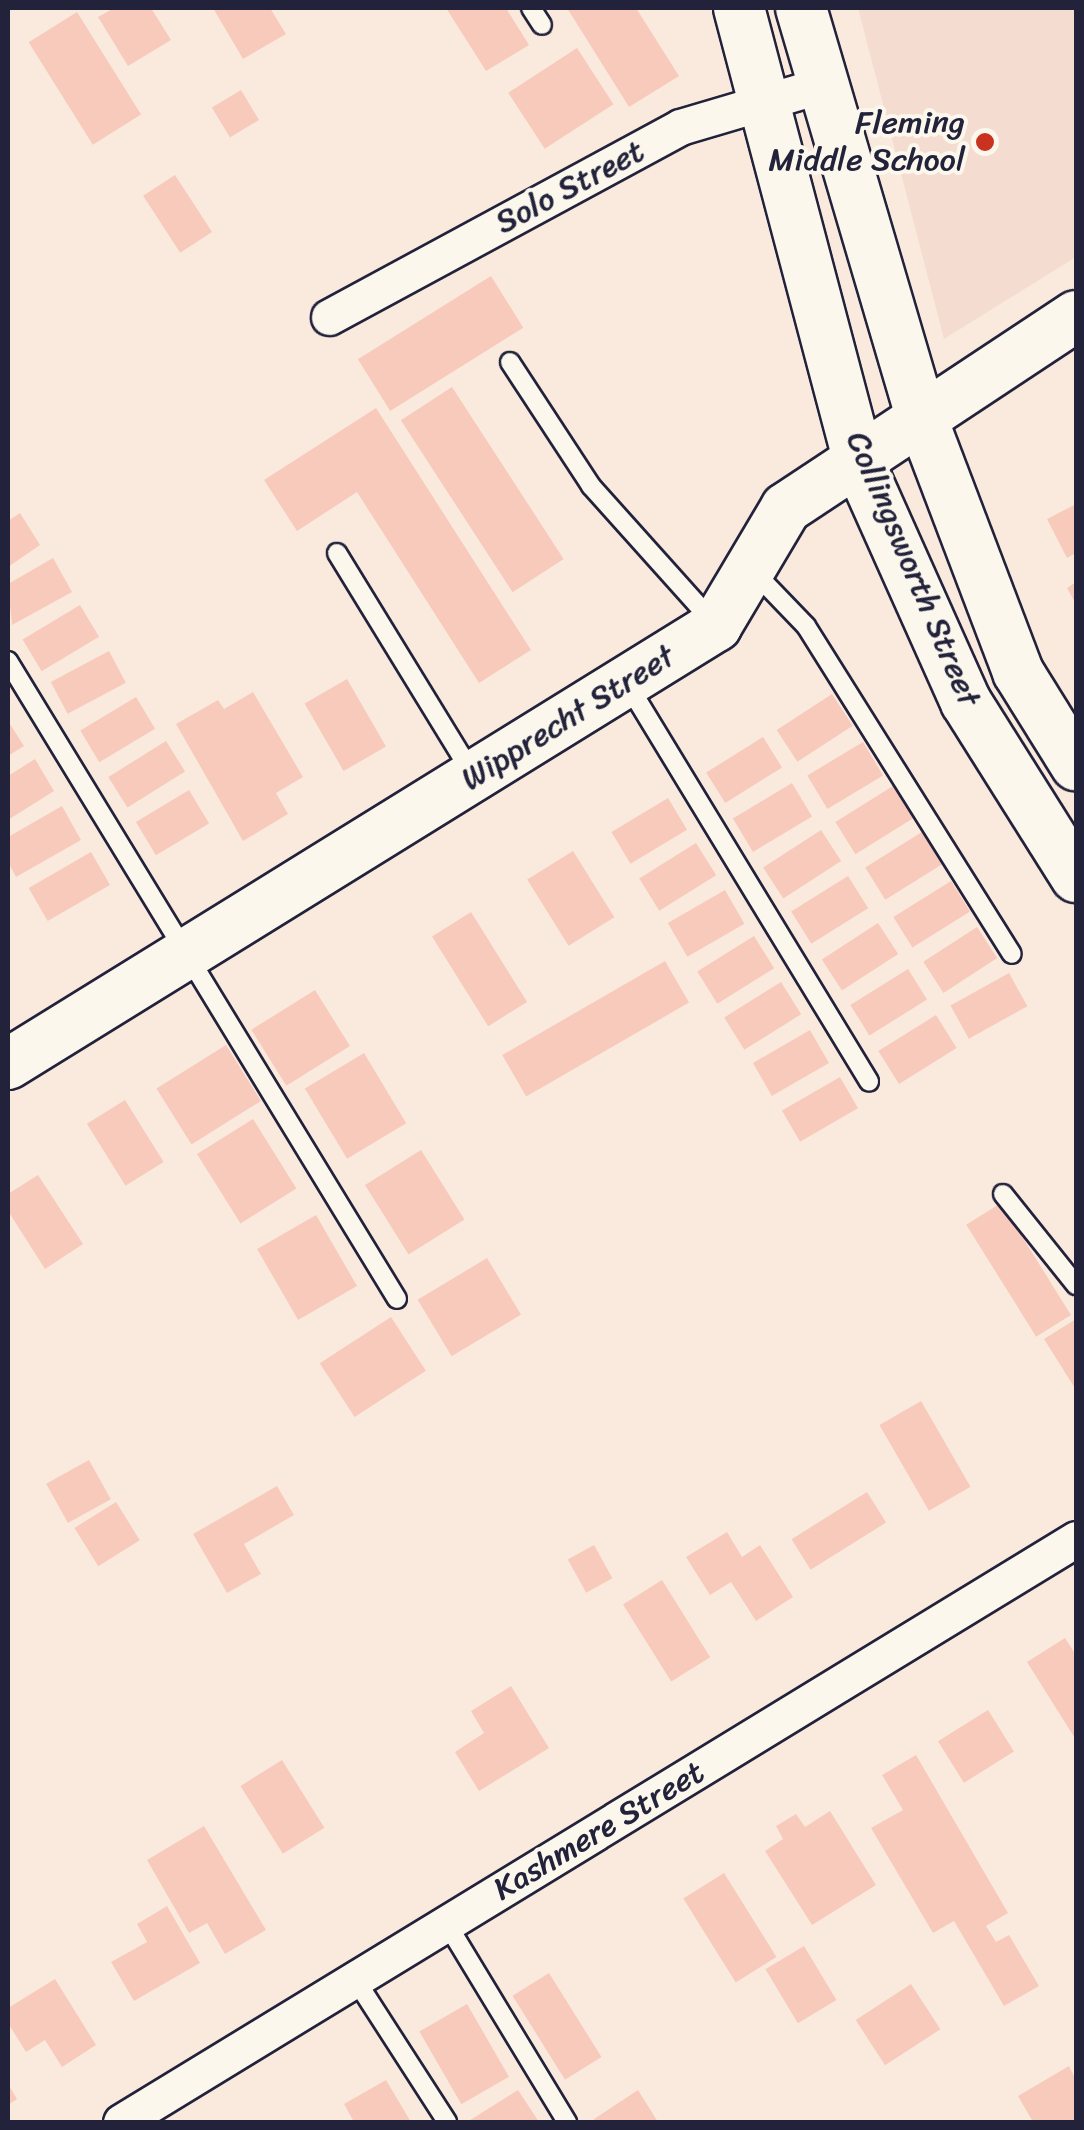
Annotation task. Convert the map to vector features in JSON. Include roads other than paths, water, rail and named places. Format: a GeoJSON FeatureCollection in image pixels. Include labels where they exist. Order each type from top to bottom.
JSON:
{"type":"FeatureCollection","features":[{"type":"Feature","properties":{"kind":"main road","name":"Collingsworth Street"},"geometry":{"type":"LineString","coordinates":[[740,8],[859,463],[966,702],[1076,876]]}},
{"type":"Feature","properties":{"kind":"main road","name":"Collingsworth Street"},"geometry":{"type":"LineString","coordinates":[[812,13],[822,85],[922,419],[1018,672],[1076,765]]}},
{"type":"Feature","properties":{"kind":"main road","name":"Wipprecht Street"},"geometry":{"type":"LineString","coordinates":[[8,1064],[716,626],[786,508],[1076,316]]}},
{"type":"Feature","properties":{"kind":"street","name":"Solo Street"},"geometry":{"type":"LineString","coordinates":[[329,318],[680,127],[764,99],[822,85]]}},
{"type":"Feature","properties":{"kind":"street","name":"Kashmere Street"},"geometry":{"type":"LineString","coordinates":[[121,2122],[1076,1540]]}},
{"type":"Feature","properties":{"kind":"lane"},"geometry":{"type":"LineString","coordinates":[[531,8],[542,26]]}},
{"type":"Feature","properties":{"kind":"lane"},"geometry":{"type":"LineString","coordinates":[[510,362],[591,486],[716,626]]}},
{"type":"Feature","properties":{"kind":"lane"},"geometry":{"type":"LineString","coordinates":[[337,553],[474,777]]}},
{"type":"Feature","properties":{"kind":"lane"},"geometry":{"type":"LineString","coordinates":[[750,568],[806,626],[1012,954]]}},
{"type":"Feature","properties":{"kind":"lane"},"geometry":{"type":"LineString","coordinates":[[8,661],[397,1299]]}},
{"type":"Feature","properties":{"kind":"lane"},"geometry":{"type":"LineString","coordinates":[[626,681],[869,1082]]}},
{"type":"Feature","properties":{"kind":"lane"},"geometry":{"type":"LineString","coordinates":[[1004,1194],[1076,1285]]}},
{"type":"Feature","properties":{"kind":"lane"},"geometry":{"type":"LineString","coordinates":[[447,1924],[567,2122]]}},
{"type":"Feature","properties":{"kind":"lane"},"geometry":{"type":"LineString","coordinates":[[355,1979],[447,2122]]}},
{"type":"Feature","properties":{"kind":"place","name":"Fleming Middle School"},"geometry":{"type":"Point","coordinates":[985,142]}}]}
